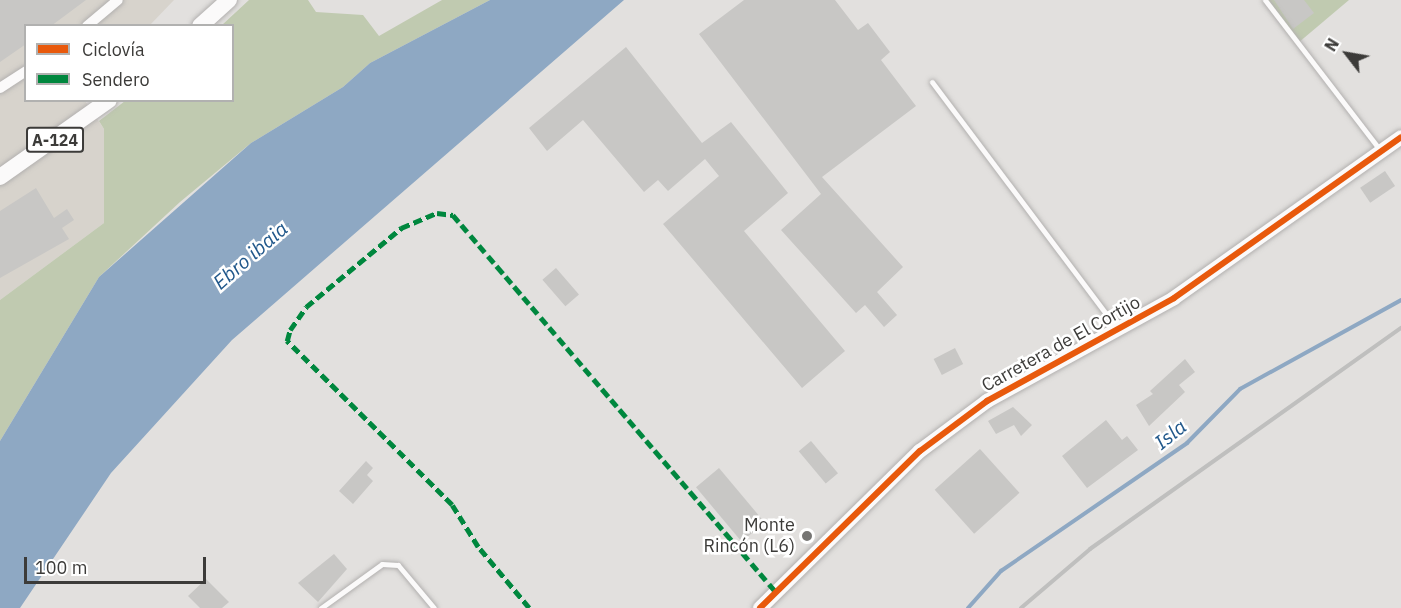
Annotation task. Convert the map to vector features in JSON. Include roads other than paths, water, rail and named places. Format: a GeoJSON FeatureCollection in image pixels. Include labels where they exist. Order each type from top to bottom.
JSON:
{"type":"FeatureCollection","features":[{"type":"Feature","properties":{"kind":"main road"},"geometry":{"type":"LineString","coordinates":[[202,24],[229,0]]}},
{"type":"Feature","properties":{"kind":"main road","name":"A-124"},"geometry":{"type":"LineString","coordinates":[[0,177],[106,102]]}},
{"type":"Feature","properties":{"kind":"street"},"geometry":{"type":"LineString","coordinates":[[89,24],[118,0]]}},
{"type":"Feature","properties":{"kind":"street"},"geometry":{"type":"LineString","coordinates":[[0,88],[24,72]]}},
{"type":"Feature","properties":{"kind":"street","name":"Carretera de El Cortijo"},"geometry":{"type":"LineString","coordinates":[[760,608],[920,451],[987,401],[1174,298],[1401,137]]}},
{"type":"Feature","properties":{"kind":"lane"},"geometry":{"type":"LineString","coordinates":[[1265,0],[1381,152]]}},
{"type":"Feature","properties":{"kind":"lane"},"geometry":{"type":"LineString","coordinates":[[932,82],[1118,329]]}},
{"type":"Feature","properties":{"kind":"lane"},"geometry":{"type":"LineString","coordinates":[[321,608],[382,564],[398,565],[434,608]]}},
{"type":"Feature","properties":{"kind":"water","name":"Ebro ibaia"},"geometry":{"type":"Polygon","coordinates":[[[490,0],[624,0],[232,340],[111,473],[20,608],[0,608],[0,441],[99,277],[251,143],[343,87],[370,63],[490,0]]]}},
{"type":"Feature","properties":{"kind":"waterway","name":"Isla"},"geometry":{"type":"LineString","coordinates":[[968,608],[1001,571],[1187,443],[1240,389],[1401,300]]}},
{"type":"Feature","properties":{"kind":"railway"},"geometry":{"type":"LineString","coordinates":[[1021,608],[1090,549],[1401,328]]}},
{"type":"Feature","properties":{"kind":"place","name":"Monte Rincón (L6)"},"geometry":{"type":"Point","coordinates":[807,536]}}]}
